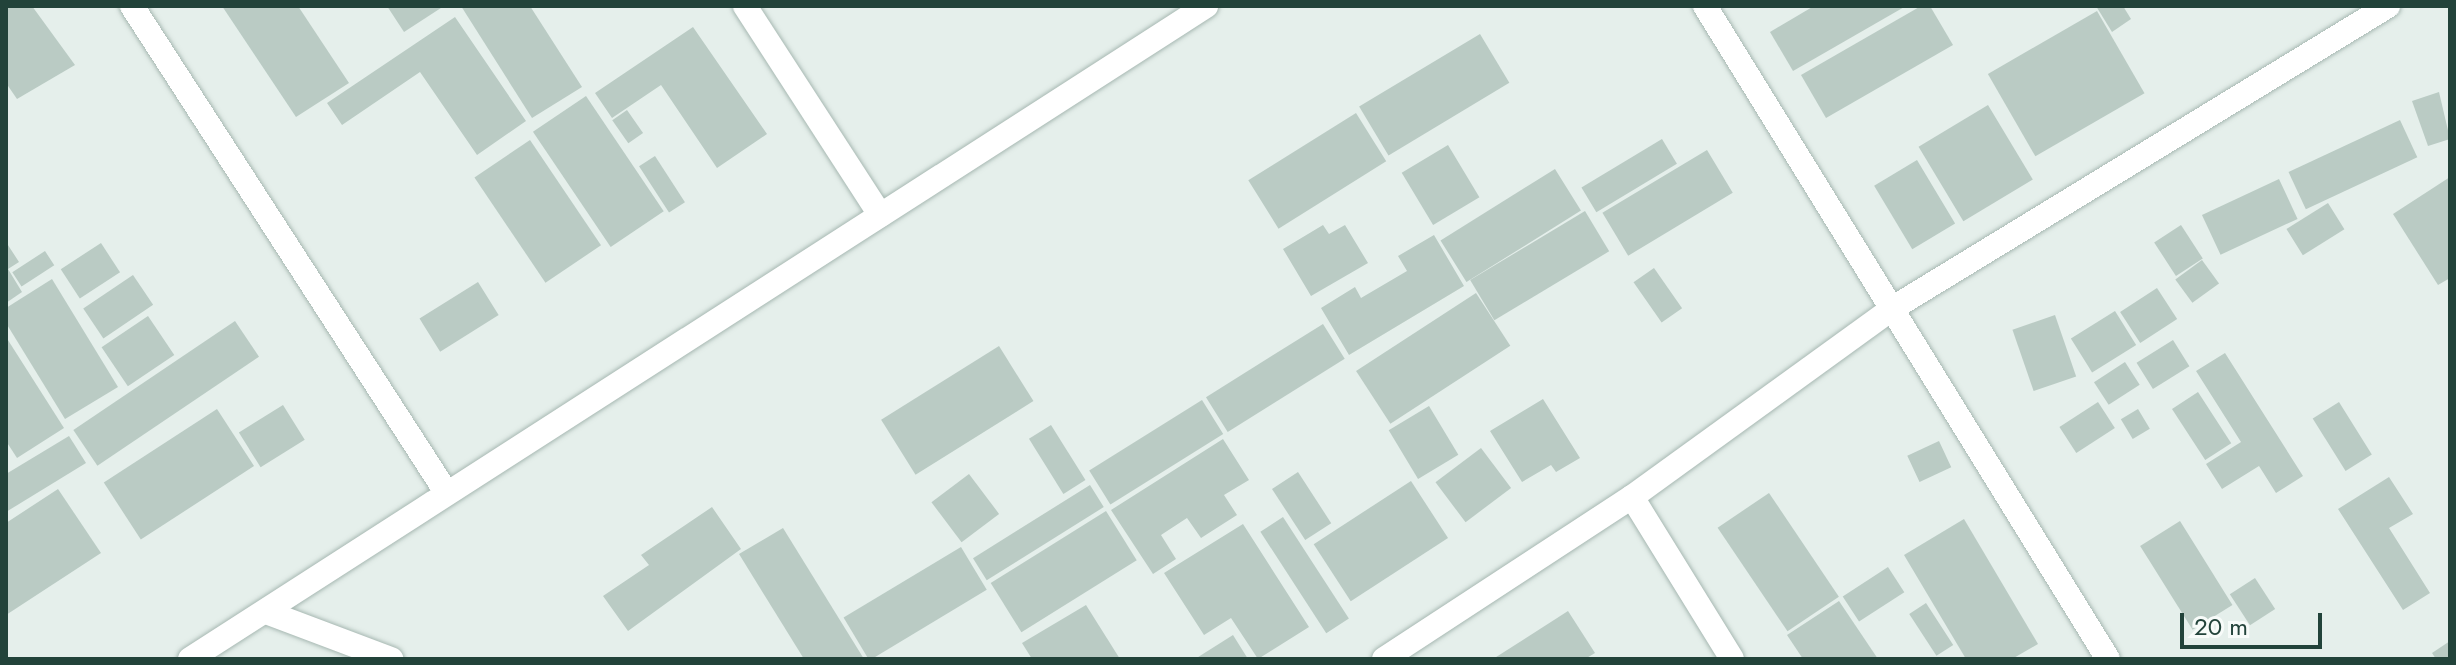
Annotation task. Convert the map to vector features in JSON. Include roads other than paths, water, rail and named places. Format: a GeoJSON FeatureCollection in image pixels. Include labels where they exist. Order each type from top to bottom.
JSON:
{"type":"FeatureCollection","features":[{"type":"Feature","properties":{"kind":"street"},"geometry":{"type":"LineString","coordinates":[[132,6],[446,492]]}},
{"type":"Feature","properties":{"kind":"street"},"geometry":{"type":"LineString","coordinates":[[745,6],[880,215]]}},
{"type":"Feature","properties":{"kind":"street"},"geometry":{"type":"LineString","coordinates":[[190,659],[1206,6]]}},
{"type":"Feature","properties":{"kind":"street"},"geometry":{"type":"LineString","coordinates":[[1705,6],[2108,659]]}},
{"type":"Feature","properties":{"kind":"street"},"geometry":{"type":"LineString","coordinates":[[1384,659],[1632,497],[1893,308],[2388,6]]}},
{"type":"Feature","properties":{"kind":"street"},"geometry":{"type":"LineString","coordinates":[[1632,497],[1732,659]]}},
{"type":"Feature","properties":{"kind":"street"},"geometry":{"type":"LineString","coordinates":[[266,612],[391,659]]}}]}
